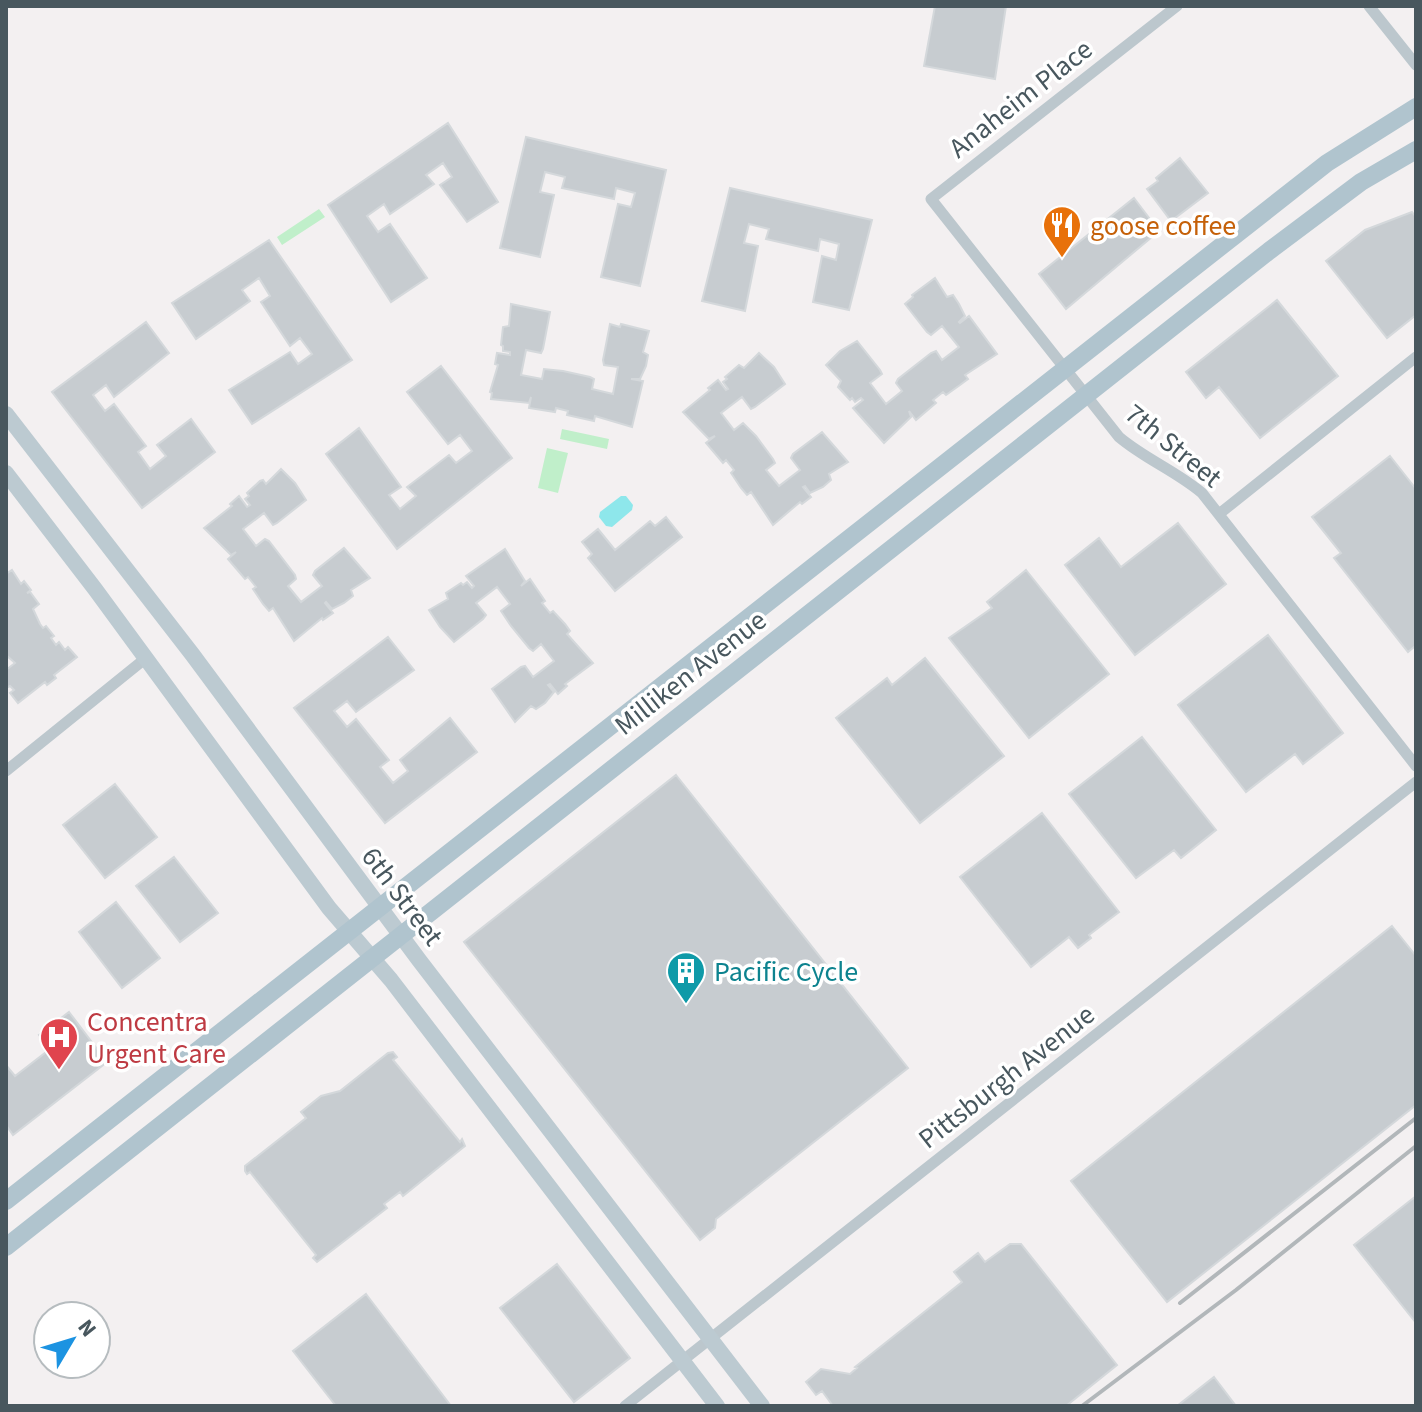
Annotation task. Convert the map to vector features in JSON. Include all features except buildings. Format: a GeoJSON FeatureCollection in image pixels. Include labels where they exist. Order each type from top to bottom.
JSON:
{"type":"FeatureCollection","features":[{"type":"Feature","properties":{"kind":"main road","name":"Milliken Avenue"},"geometry":{"type":"LineString","coordinates":[[6,1201],[1327,163],[1416,107]]}},
{"type":"Feature","properties":{"kind":"main road","name":"Milliken Avenue"},"geometry":{"type":"LineString","coordinates":[[6,1247],[1087,393],[1361,182],[1416,150]]}},
{"type":"Feature","properties":{"kind":"main road","name":"6th Street"},"geometry":{"type":"LineString","coordinates":[[6,414],[192,654],[400,935],[762,1406]]}},
{"type":"Feature","properties":{"kind":"main road"},"geometry":{"type":"LineString","coordinates":[[6,473],[348,931],[391,980],[717,1406]]}},
{"type":"Feature","properties":{"kind":"street","name":"Anaheim Place"},"geometry":{"type":"LineString","coordinates":[[931,199],[1177,6]]}},
{"type":"Feature","properties":{"kind":"street"},"geometry":{"type":"LineString","coordinates":[[1369,6],[1416,65]]}},
{"type":"Feature","properties":{"kind":"street","name":"7th Street"},"geometry":{"type":"LineString","coordinates":[[931,199],[1119,437],[1202,493],[1416,766]]}},
{"type":"Feature","properties":{"kind":"street"},"geometry":{"type":"LineString","coordinates":[[1219,514],[1416,357]]}},
{"type":"Feature","properties":{"kind":"street"},"geometry":{"type":"LineString","coordinates":[[6,771],[146,658]]}},
{"type":"Feature","properties":{"kind":"street","name":"Pittsburgh Avenue"},"geometry":{"type":"LineString","coordinates":[[625,1406],[1416,782]]}},
{"type":"Feature","properties":{"kind":"green space"},"geometry":{"type":"Polygon","coordinates":[[[319,209],[325,217],[282,245],[277,237],[319,209]]]}},
{"type":"Feature","properties":{"kind":"green space"},"geometry":{"type":"Polygon","coordinates":[[[562,429],[609,439],[607,449],[560,439],[562,429]]]}},
{"type":"Feature","properties":{"kind":"green space"},"geometry":{"type":"Polygon","coordinates":[[[547,448],[568,453],[558,493],[538,488],[547,448]]]}},
{"type":"Feature","properties":{"kind":"water"},"geometry":{"type":"Polygon","coordinates":[[[621,496],[626,496],[633,505],[632,510],[612,527],[606,526],[599,517],[600,512],[621,496]]]}},
{"type":"Feature","properties":{"kind":"railway"},"geometry":{"type":"LineString","coordinates":[[1180,1303],[1416,1118]]}},
{"type":"Feature","properties":{"kind":"railway"},"geometry":{"type":"LineString","coordinates":[[1082,1406],[1236,1290],[1416,1146]]}},
{"type":"Feature","properties":{"kind":"place","name":"goose coffee"},"geometry":{"type":"Point","coordinates":[1062,259]}},
{"type":"Feature","properties":{"kind":"place","name":"Pacific Cycle"},"geometry":{"type":"Point","coordinates":[686,1005]}},
{"type":"Feature","properties":{"kind":"place","name":"Concentra Urgent Care"},"geometry":{"type":"Point","coordinates":[59,1071]}}]}
